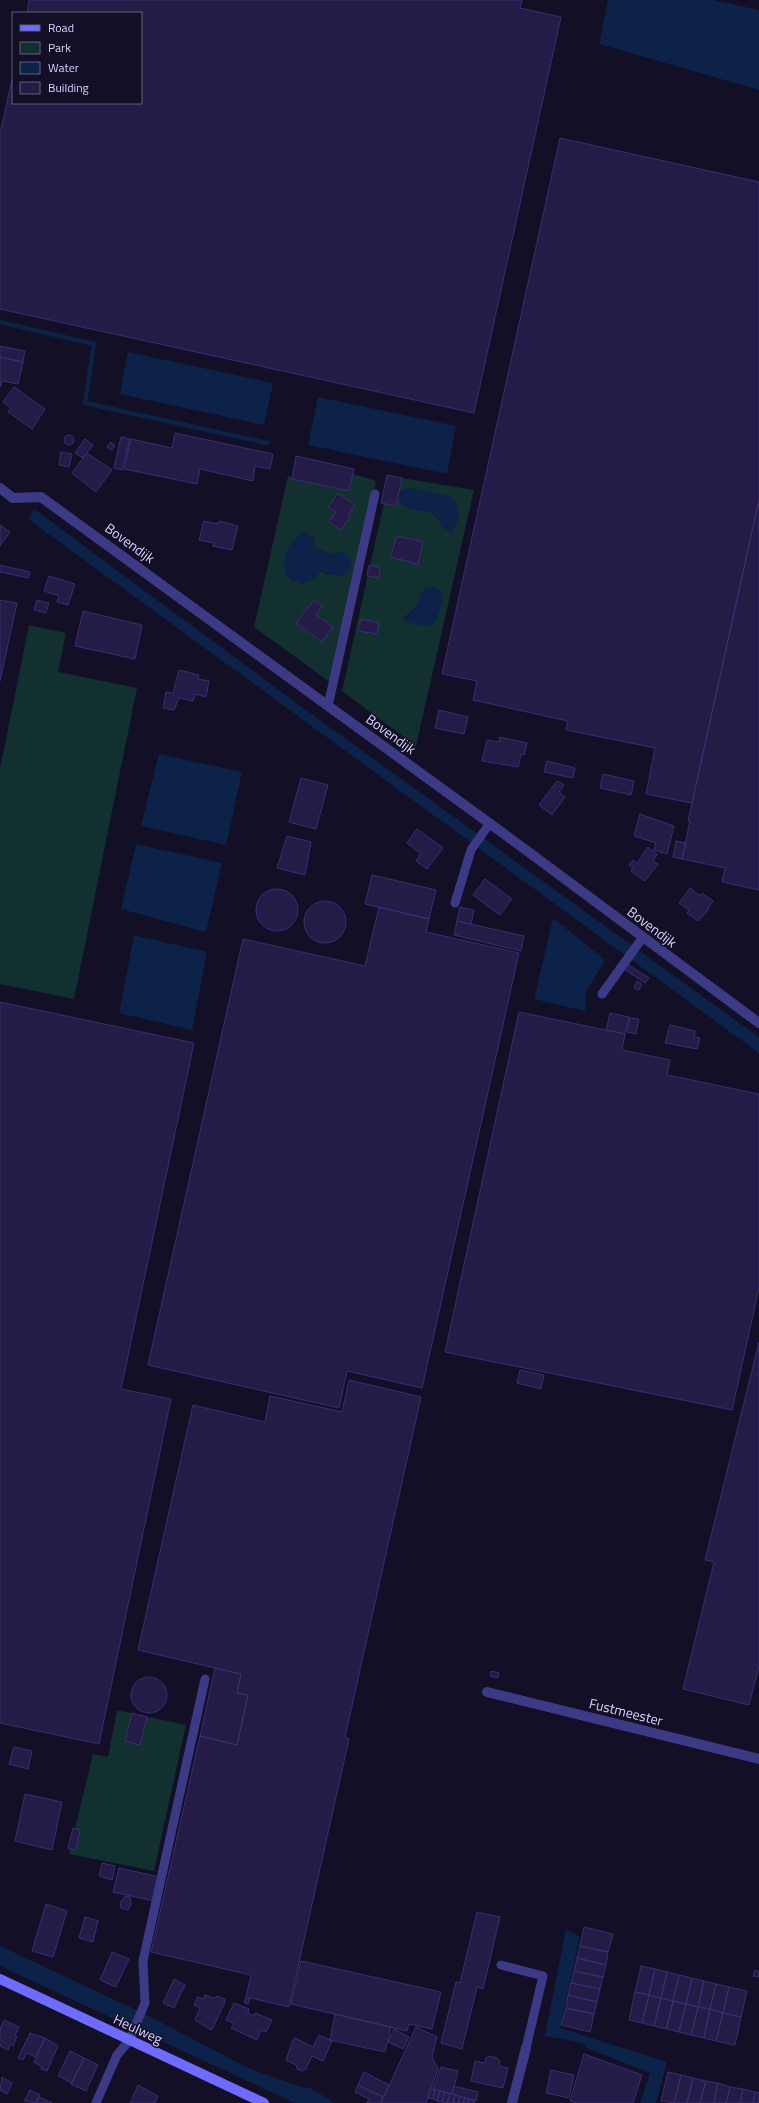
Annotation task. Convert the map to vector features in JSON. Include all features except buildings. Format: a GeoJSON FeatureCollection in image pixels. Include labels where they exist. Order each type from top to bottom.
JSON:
{"type":"FeatureCollection","features":[{"type":"Feature","properties":{"kind":"main road","name":"Heulweg"},"geometry":{"type":"LineString","coordinates":[[0,1979],[128,2041],[260,2102]]}},
{"type":"Feature","properties":{"kind":"street","name":"Bovendijk"},"geometry":{"type":"LineString","coordinates":[[0,488],[13,498],[41,496],[490,823],[640,940],[759,1023]]}},
{"type":"Feature","properties":{"kind":"street","name":"Fustmeester"},"geometry":{"type":"LineString","coordinates":[[487,1692],[759,1759]]}},
{"type":"Feature","properties":{"kind":"street"},"geometry":{"type":"LineString","coordinates":[[512,2103],[526,2048]]}},
{"type":"Feature","properties":{"kind":"lane"},"geometry":{"type":"LineString","coordinates":[[328,706],[375,494]]}},
{"type":"Feature","properties":{"kind":"lane"},"geometry":{"type":"LineString","coordinates":[[455,903],[471,850],[490,823]]}},
{"type":"Feature","properties":{"kind":"lane"},"geometry":{"type":"LineString","coordinates":[[602,994],[640,940]]}},
{"type":"Feature","properties":{"kind":"lane"},"geometry":{"type":"LineString","coordinates":[[96,2103],[117,2055],[128,2041],[146,2003],[143,1961],[205,1679]]}},
{"type":"Feature","properties":{"kind":"lane"},"geometry":{"type":"LineString","coordinates":[[501,1965],[543,1976],[526,2048]]}},
{"type":"Feature","properties":{"kind":"green space"},"geometry":{"type":"Polygon","coordinates":[[[353,474],[376,481],[331,683],[254,627],[288,476],[341,488],[353,474]],[[312,536],[288,577],[293,581],[320,571],[329,575],[340,554],[332,554],[316,549],[312,536]]]}},
{"type":"Feature","properties":{"kind":"green space"},"geometry":{"type":"Polygon","coordinates":[[[390,476],[474,490],[416,746],[342,691],[390,476]],[[431,512],[444,527],[451,532],[459,518],[431,512]],[[442,598],[418,605],[403,619],[439,612],[442,598]]]}},
{"type":"Feature","properties":{"kind":"green space"},"geometry":{"type":"Polygon","coordinates":[[[29,625],[66,633],[58,672],[137,688],[74,999],[0,984],[0,769],[29,625]]]}},
{"type":"Feature","properties":{"kind":"green space"},"geometry":{"type":"Polygon","coordinates":[[[117,1710],[186,1725],[154,1871],[69,1854],[93,1754],[108,1757],[117,1710]]]}},
{"type":"Feature","properties":{"kind":"water"},"geometry":{"type":"Polygon","coordinates":[[[608,0],[713,0],[759,10],[759,90],[599,44],[608,0]]]}},
{"type":"Feature","properties":{"kind":"water"},"geometry":{"type":"Polygon","coordinates":[[[128,352],[273,383],[264,425],[120,394],[128,352]]]}},
{"type":"Feature","properties":{"kind":"water"},"geometry":{"type":"Polygon","coordinates":[[[318,397],[456,426],[447,474],[308,445],[318,397]]]}},
{"type":"Feature","properties":{"kind":"water"},"geometry":{"type":"Polygon","coordinates":[[[409,488],[449,496],[456,501],[459,518],[452,532],[442,527],[436,516],[431,512],[411,509],[401,504],[398,497],[401,490],[409,488]]]}},
{"type":"Feature","properties":{"kind":"water"},"geometry":{"type":"Polygon","coordinates":[[[34,509],[310,713],[759,1037],[759,1053],[28,519],[34,509]]]}},
{"type":"Feature","properties":{"kind":"water"},"geometry":{"type":"Polygon","coordinates":[[[303,531],[311,535],[316,549],[332,554],[343,552],[350,559],[351,567],[347,573],[340,577],[320,571],[315,579],[303,584],[286,577],[284,563],[287,551],[303,531]]]}},
{"type":"Feature","properties":{"kind":"water"},"geometry":{"type":"Polygon","coordinates":[[[434,586],[441,591],[441,604],[433,626],[424,626],[403,621],[418,605],[420,593],[427,587],[434,586]]]}},
{"type":"Feature","properties":{"kind":"water"},"geometry":{"type":"Polygon","coordinates":[[[159,754],[242,772],[226,845],[141,826],[159,754]]]}},
{"type":"Feature","properties":{"kind":"water"},"geometry":{"type":"Polygon","coordinates":[[[136,844],[222,863],[206,932],[121,909],[136,844]]]}},
{"type":"Feature","properties":{"kind":"water"},"geometry":{"type":"Polygon","coordinates":[[[553,918],[605,960],[586,992],[585,1011],[534,999],[553,918]]]}},
{"type":"Feature","properties":{"kind":"water"},"geometry":{"type":"Polygon","coordinates":[[[134,935],[207,952],[192,1030],[119,1013],[134,935]]]}},
{"type":"Feature","properties":{"kind":"water"},"geometry":{"type":"Polygon","coordinates":[[[566,1929],[580,1937],[560,2028],[667,2062],[656,2103],[640,2103],[650,2073],[587,2048],[583,2043],[545,2036],[566,1929]]]}},
{"type":"Feature","properties":{"kind":"water"},"geometry":{"type":"Polygon","coordinates":[[[0,1946],[149,2016],[248,2068],[298,2086],[310,2088],[335,2103],[295,2103],[0,1966],[0,1946]]]}},
{"type":"Feature","properties":{"kind":"waterway"},"geometry":{"type":"LineString","coordinates":[[0,322],[94,344],[85,403],[267,443]]}}]}
